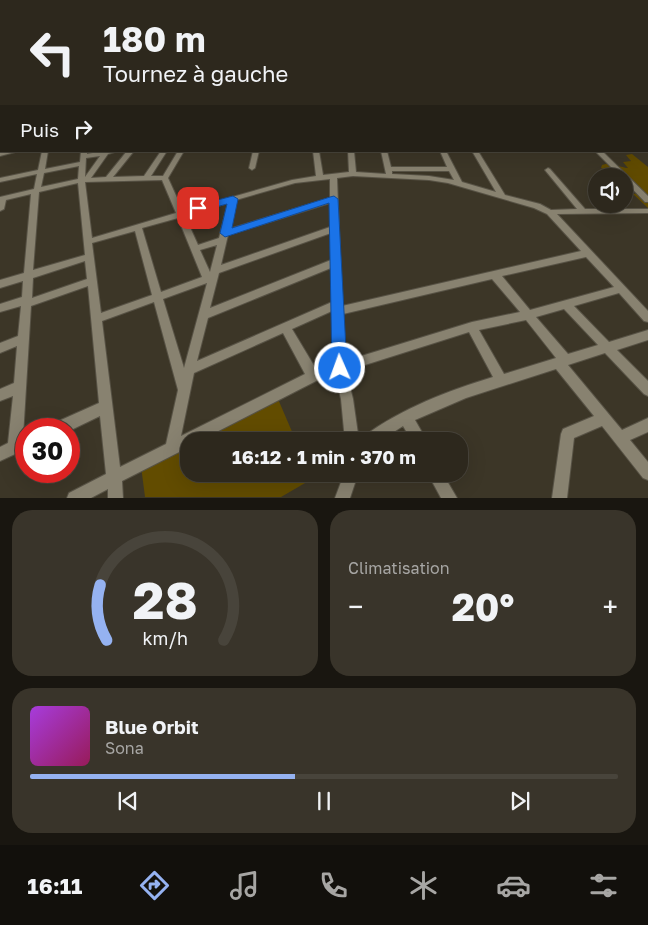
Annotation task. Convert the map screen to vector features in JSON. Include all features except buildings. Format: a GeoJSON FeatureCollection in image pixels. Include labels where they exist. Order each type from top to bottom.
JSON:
{"type":"FeatureCollection","features":[{"type":"Feature","properties":{"kind":"street"},"geometry":{"type":"LineString","coordinates":[[21,418],[20,387],[28,275],[36,191],[45,152]]}},
{"type":"Feature","properties":{"kind":"street"},"geometry":{"type":"LineString","coordinates":[[0,180],[41,172],[83,157],[109,152]]}},
{"type":"Feature","properties":{"kind":"street"},"geometry":{"type":"LineString","coordinates":[[83,180],[109,152]]}},
{"type":"Feature","properties":{"kind":"street"},"geometry":{"type":"LineString","coordinates":[[108,179],[130,152]]}},
{"type":"Feature","properties":{"kind":"street"},"geometry":{"type":"LineString","coordinates":[[146,178],[163,152]]}},
{"type":"Feature","properties":{"kind":"street"},"geometry":{"type":"LineString","coordinates":[[165,178],[180,152]]}},
{"type":"Feature","properties":{"kind":"street"},"geometry":{"type":"LineString","coordinates":[[252,168],[256,152]]}},
{"type":"Feature","properties":{"kind":"street"},"geometry":{"type":"LineString","coordinates":[[316,152],[320,178]]}},
{"type":"Feature","properties":{"kind":"street"},"geometry":{"type":"LineString","coordinates":[[351,152],[354,174]]}},
{"type":"Feature","properties":{"kind":"street"},"geometry":{"type":"LineString","coordinates":[[384,152],[389,172]]}},
{"type":"Feature","properties":{"kind":"street"},"geometry":{"type":"LineString","coordinates":[[444,152],[459,184]]}},
{"type":"Feature","properties":{"kind":"street"},"geometry":{"type":"LineString","coordinates":[[476,152],[502,196]]}},
{"type":"Feature","properties":{"kind":"street"},"geometry":{"type":"LineString","coordinates":[[599,152],[648,200]]}},
{"type":"Feature","properties":{"kind":"street"},"geometry":{"type":"LineString","coordinates":[[83,157],[87,242],[116,498]]}},
{"type":"Feature","properties":{"kind":"street"},"geometry":{"type":"LineString","coordinates":[[87,242],[138,228],[180,213],[294,181],[354,174],[452,169]]}},
{"type":"Feature","properties":{"kind":"street"},"geometry":{"type":"LineString","coordinates":[[548,170],[583,212]]}},
{"type":"Feature","properties":{"kind":"street"},"geometry":{"type":"LineString","coordinates":[[389,172],[459,184],[537,206],[550,212],[648,318]]}},
{"type":"Feature","properties":{"kind":"street"},"geometry":{"type":"LineString","coordinates":[[333,176],[340,368],[347,399],[351,432]]}},
{"type":"Feature","properties":{"kind":"street"},"geometry":{"type":"LineString","coordinates":[[0,209],[1,199],[83,180],[165,178]]}},
{"type":"Feature","properties":{"kind":"street"},"geometry":{"type":"LineString","coordinates":[[165,178],[195,249],[212,276]]}},
{"type":"Feature","properties":{"kind":"street"},"geometry":{"type":"LineString","coordinates":[[172,448],[184,390],[233,199]]}},
{"type":"Feature","properties":{"kind":"street"},"geometry":{"type":"LineString","coordinates":[[195,249],[334,199]]}},
{"type":"Feature","properties":{"kind":"street"},"geometry":{"type":"LineString","coordinates":[[550,212],[648,211]]}},
{"type":"Feature","properties":{"kind":"street"},"geometry":{"type":"LineString","coordinates":[[138,228],[184,390]]}},
{"type":"Feature","properties":{"kind":"street"},"geometry":{"type":"LineString","coordinates":[[96,319],[158,297],[334,228]]}},
{"type":"Feature","properties":{"kind":"street"},"geometry":{"type":"LineString","coordinates":[[189,370],[285,328],[337,308],[588,252]]}},
{"type":"Feature","properties":{"kind":"street"},"geometry":{"type":"LineString","coordinates":[[0,284],[89,257]]}},
{"type":"Feature","properties":{"kind":"street"},"geometry":{"type":"LineString","coordinates":[[204,315],[336,262]]}},
{"type":"Feature","properties":{"kind":"street"},"geometry":{"type":"LineString","coordinates":[[494,274],[528,315],[603,419],[648,473]]}},
{"type":"Feature","properties":{"kind":"street"},"geometry":{"type":"LineString","coordinates":[[0,308],[26,302],[92,281]]}},
{"type":"Feature","properties":{"kind":"street"},"geometry":{"type":"LineString","coordinates":[[74,498],[312,376],[472,327],[528,315],[621,289]]}},
{"type":"Feature","properties":{"kind":"street"},"geometry":{"type":"LineString","coordinates":[[566,305],[648,390]]}},
{"type":"Feature","properties":{"kind":"street"},"geometry":{"type":"LineString","coordinates":[[472,327],[501,381]]}},
{"type":"Feature","properties":{"kind":"street"},"geometry":{"type":"LineString","coordinates":[[285,328],[312,376]]}},
{"type":"Feature","properties":{"kind":"street"},"geometry":{"type":"LineString","coordinates":[[380,432],[463,392],[648,335]]}},
{"type":"Feature","properties":{"kind":"street"},"geometry":{"type":"LineString","coordinates":[[0,348],[23,339]]}},
{"type":"Feature","properties":{"kind":"street"},"geometry":{"type":"LineString","coordinates":[[0,395],[20,387]]}},
{"type":"Feature","properties":{"kind":"street"},"geometry":{"type":"LineString","coordinates":[[80,419],[106,407]]}},
{"type":"Feature","properties":{"kind":"street"},"geometry":{"type":"LineString","coordinates":[[406,418],[415,432]]}},
{"type":"Feature","properties":{"kind":"street"},"geometry":{"type":"LineString","coordinates":[[558,498],[568,434],[603,419]]}},
{"type":"Feature","properties":{"kind":"street"},"geometry":{"type":"LineString","coordinates":[[619,438],[648,425]]}},
{"type":"Feature","properties":{"kind":"street"},"geometry":{"type":"LineString","coordinates":[[0,454],[15,448]]}},
{"type":"Feature","properties":{"kind":"street"},"geometry":{"type":"LineString","coordinates":[[342,498],[348,482]]}},
{"type":"Feature","properties":{"kind":"street"},"geometry":{"type":"LineString","coordinates":[[440,482],[450,498]]}},
{"type":"Feature","properties":{"kind":"shaded area"},"geometry":{"type":"Polygon","coordinates":[[[632,154],[648,167],[648,208],[633,194],[639,193],[633,187],[633,168],[628,168],[623,162],[631,161],[626,155],[632,154]]]}},
{"type":"Feature","properties":{"kind":"shaded area"},"geometry":{"type":"Polygon","coordinates":[[[612,164],[628,168],[601,168],[602,165],[612,164]]]}},
{"type":"Feature","properties":{"kind":"shaded area"},"geometry":{"type":"Polygon","coordinates":[[[278,399],[292,432],[210,432],[278,399]]]}},
{"type":"Feature","properties":{"kind":"shaded area"},"geometry":{"type":"Polygon","coordinates":[[[180,447],[180,482],[307,482],[281,497],[145,497],[141,466],[180,447]]]}},
{"type":"Feature","properties":{"kind":"route"},"geometry":{"type":"LineString","coordinates":[[198,208],[233,199],[225,233],[334,199],[340,368]]}}]}
